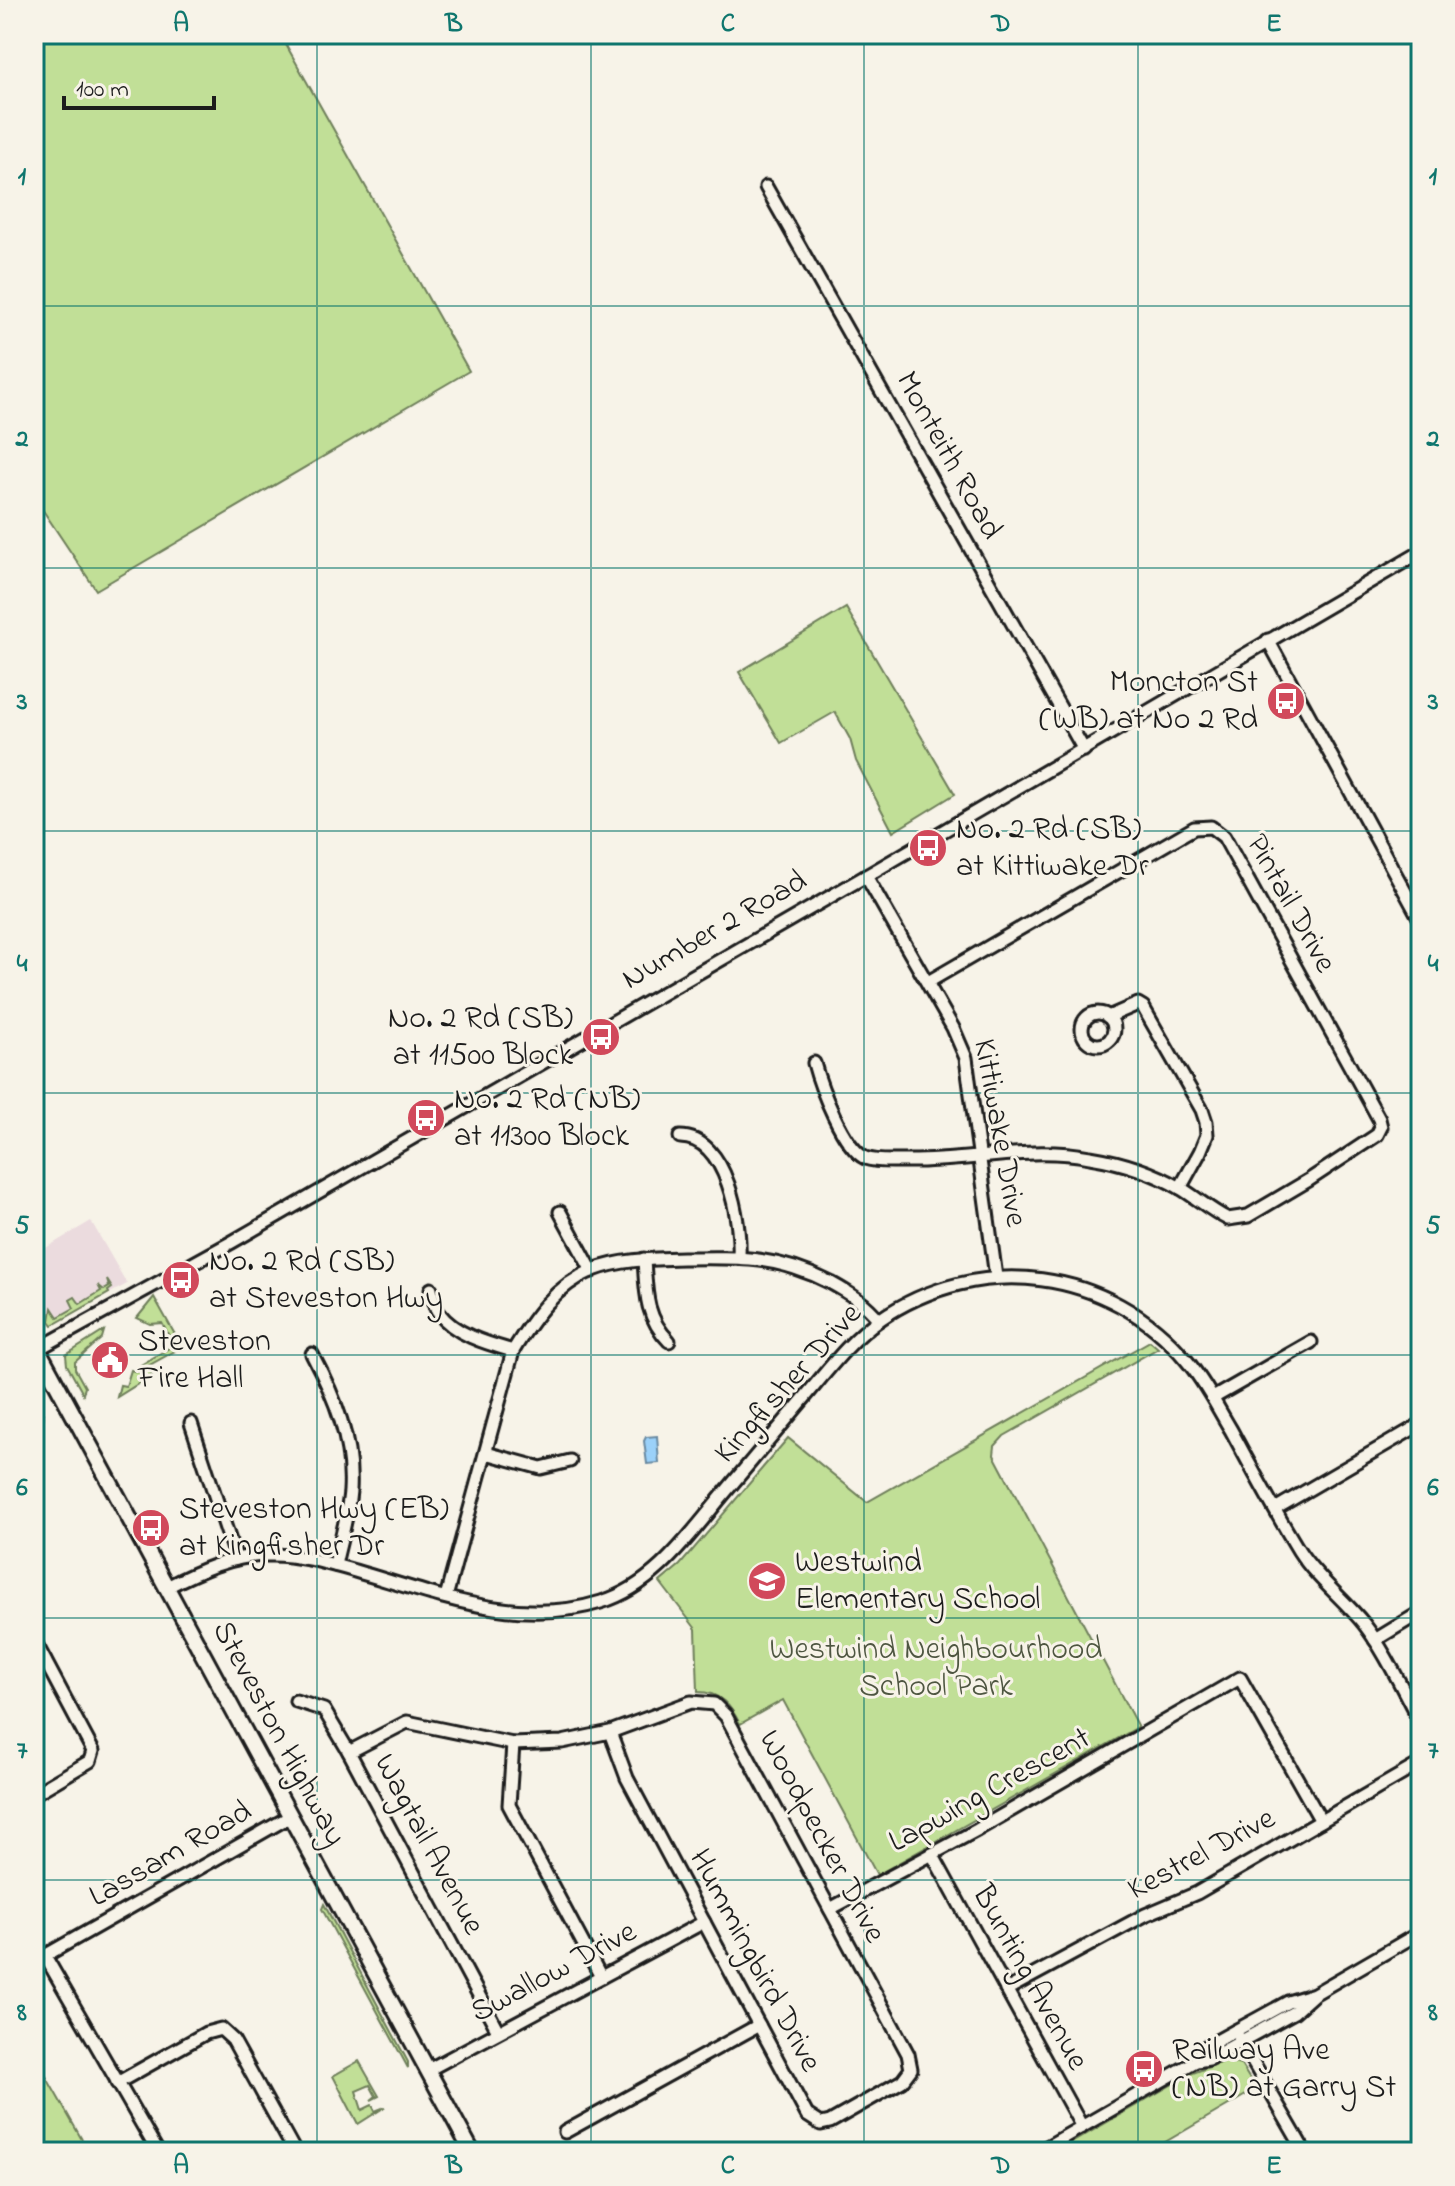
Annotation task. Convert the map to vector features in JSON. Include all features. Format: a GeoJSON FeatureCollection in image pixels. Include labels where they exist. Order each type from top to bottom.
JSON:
{"type":"FeatureCollection","features":[{"type":"Feature","properties":{"kind":"main road","name":"Steveston Highway"},"geometry":{"type":"LineString","coordinates":[[35,1348],[472,2152]]}},
{"type":"Feature","properties":{"kind":"street","name":"Monteith Road"},"geometry":{"type":"LineString","coordinates":[[766,187],[1084,750]]}},
{"type":"Feature","properties":{"kind":"street","name":"Number 2 Road"},"geometry":{"type":"LineString","coordinates":[[35,1348],[232,1242],[1421,552]]}},
{"type":"Feature","properties":{"kind":"street"},"geometry":{"type":"LineString","coordinates":[[1268,640],[1421,921]]}},
{"type":"Feature","properties":{"kind":"street","name":"Pintail Drive"},"geometry":{"type":"LineString","coordinates":[[928,982],[1194,828],[1211,827],[1224,837],[1381,1127],[1377,1135],[1248,1216],[1228,1219],[1180,1188]]}},
{"type":"Feature","properties":{"kind":"street","name":"Kittiwake Drive"},"geometry":{"type":"LineString","coordinates":[[866,876],[928,982],[966,1058],[996,1277]]}},
{"type":"Feature","properties":{"kind":"street"},"geometry":{"type":"LineString","coordinates":[[814,1063],[826,1100],[851,1144],[864,1157],[933,1162],[1039,1152],[1089,1156],[1120,1164],[1180,1188],[1207,1135],[1202,1110],[1143,1007],[1132,1005],[1108,1017]]}},
{"type":"Feature","properties":{"kind":"street"},"geometry":{"type":"LineString","coordinates":[[680,1137],[695,1139],[704,1145],[726,1182],[739,1223],[739,1257]]}},
{"type":"Feature","properties":{"kind":"street"},"geometry":{"type":"LineString","coordinates":[[560,1212],[592,1271]]}},
{"type":"Feature","properties":{"kind":"street"},"geometry":{"type":"LineString","coordinates":[[446,1597],[513,1351],[548,1302],[592,1271],[644,1259],[739,1257],[771,1260],[804,1269],[846,1291],[879,1320]]}},
{"type":"Feature","properties":{"kind":"street"},"geometry":{"type":"LineString","coordinates":[[644,1259],[648,1309],[657,1328],[669,1341]]}},
{"type":"Feature","properties":{"kind":"street","name":"Kingfisher Drive"},"geometry":{"type":"LineString","coordinates":[[167,1587],[206,1568],[236,1559],[267,1555],[294,1556],[335,1565],[446,1597],[512,1612],[559,1613],[605,1601],[644,1580],[675,1553],[815,1386],[879,1320],[931,1293],[961,1283],[996,1277],[1040,1278],[1088,1289],[1118,1304],[1139,1316],[1167,1339],[1189,1363],[1213,1398],[1308,1564],[1375,1640],[1421,1723]]}},
{"type":"Feature","properties":{"kind":"street"},"geometry":{"type":"LineString","coordinates":[[431,1289],[434,1306],[448,1323],[473,1338],[513,1351]]}},
{"type":"Feature","properties":{"kind":"street"},"geometry":{"type":"LineString","coordinates":[[1213,1398],[1311,1342]]}},
{"type":"Feature","properties":{"kind":"street"},"geometry":{"type":"LineString","coordinates":[[312,1354],[332,1391],[349,1451],[350,1492],[335,1565]]}},
{"type":"Feature","properties":{"kind":"street"},"geometry":{"type":"LineString","coordinates":[[191,1423],[236,1559]]}},
{"type":"Feature","properties":{"kind":"street"},"geometry":{"type":"LineString","coordinates":[[1275,1509],[1421,1424]]}},
{"type":"Feature","properties":{"kind":"street"},"geometry":{"type":"LineString","coordinates":[[486,1453],[541,1468],[570,1461]]}},
{"type":"Feature","properties":{"kind":"street"},"geometry":{"type":"LineString","coordinates":[[1375,1640],[1421,1612]]}},
{"type":"Feature","properties":{"kind":"street"},"geometry":{"type":"LineString","coordinates":[[34,1640],[39,1664],[93,1751],[90,1761],[34,1794]]}},
{"type":"Feature","properties":{"kind":"street","name":"Lapwing Crescent"},"geometry":{"type":"LineString","coordinates":[[830,1909],[1240,1678],[1321,1821]]}},
{"type":"Feature","properties":{"kind":"street","name":"Wagtail Avenue"},"geometry":{"type":"LineString","coordinates":[[296,1701],[324,1710],[498,2031]]}},
{"type":"Feature","properties":{"kind":"street","name":"Woodpecker Drive"},"geometry":{"type":"LineString","coordinates":[[349,1752],[407,1722],[513,1744],[562,1742],[610,1732],[691,1702],[714,1704],[726,1716],[908,2054],[911,2069],[902,2081]]}},
{"type":"Feature","properties":{"kind":"street","name":"Hummingbird Drive"},"geometry":{"type":"LineString","coordinates":[[610,1732],[627,1778],[807,2115],[816,2122],[830,2122],[902,2081]]}},
{"type":"Feature","properties":{"kind":"street"},"geometry":{"type":"LineString","coordinates":[[513,1744],[509,1805],[601,1977]]}},
{"type":"Feature","properties":{"kind":"street","name":"Kestrel Drive"},"geometry":{"type":"LineString","coordinates":[[1006,1990],[1145,1915],[1197,1893],[1421,1763]]}},
{"type":"Feature","properties":{"kind":"street","name":"Lassam Road"},"geometry":{"type":"LineString","coordinates":[[39,1959],[291,1816]]}},
{"type":"Feature","properties":{"kind":"street","name":"Bunting Avenue"},"geometry":{"type":"LineString","coordinates":[[932,1854],[1082,2127]]}},
{"type":"Feature","properties":{"kind":"street","name":"Swallow Drive"},"geometry":{"type":"LineString","coordinates":[[428,2070],[704,1922]]}},
{"type":"Feature","properties":{"kind":"street"},"geometry":{"type":"LineString","coordinates":[[1038,2152],[1196,2061],[1202,2049],[1238,2036],[1288,2002],[1314,1994],[1421,1932]]}},
{"type":"Feature","properties":{"kind":"street"},"geometry":{"type":"LineString","coordinates":[[39,1959],[158,2152]]}},
{"type":"Feature","properties":{"kind":"street"},"geometry":{"type":"LineString","coordinates":[[565,2132],[759,2025]]}},
{"type":"Feature","properties":{"kind":"street"},"geometry":{"type":"LineString","coordinates":[[117,2083],[221,2027],[233,2040],[295,2152]]}},
{"type":"Feature","properties":{"kind":"street"},"geometry":{"type":"LineString","coordinates":[[1238,2036],[1305,2152]]}},
{"type":"Feature","properties":{"kind":"shaded area"},"geometry":{"type":"Polygon","coordinates":[[[91,1221],[127,1284],[49,1326],[34,1308],[34,1255],[91,1221]]]}},
{"type":"Feature","properties":{"kind":"green space"},"geometry":{"type":"Polygon","coordinates":[[[34,34],[280,34],[469,371],[96,590],[34,497],[34,34]]]}},
{"type":"Feature","properties":{"kind":"green space"},"geometry":{"type":"Polygon","coordinates":[[[846,608],[955,794],[893,832],[856,761],[850,739],[835,712],[781,743],[739,672],[846,608]]]}},
{"type":"Feature","properties":{"kind":"green space"},"geometry":{"type":"Polygon","coordinates":[[[107,1280],[112,1288],[109,1293],[53,1325],[50,1321],[52,1308],[58,1317],[74,1308],[70,1300],[75,1297],[80,1304],[101,1291],[98,1285],[104,1290],[109,1287],[107,1280]]]}},
{"type":"Feature","properties":{"kind":"green space"},"geometry":{"type":"Polygon","coordinates":[[[154,1297],[182,1347],[148,1366],[152,1375],[117,1397],[120,1385],[126,1386],[131,1370],[138,1372],[141,1365],[174,1345],[162,1323],[150,1324],[137,1318],[154,1297]]]}},
{"type":"Feature","properties":{"kind":"green space"},"geometry":{"type":"Polygon","coordinates":[[[104,1331],[102,1338],[75,1362],[75,1369],[85,1387],[83,1394],[67,1365],[66,1355],[104,1331]]]}},
{"type":"Feature","properties":{"kind":"green space","name":"Westwind Neighbourhood School Park"},"geometry":{"type":"Polygon","coordinates":[[[1150,1341],[1158,1348],[1004,1436],[995,1446],[994,1455],[1138,1727],[877,1875],[783,1700],[740,1724],[724,1701],[713,1694],[698,1692],[696,1629],[660,1582],[680,1565],[788,1438],[867,1502],[1150,1341]]]}},
{"type":"Feature","properties":{"kind":"green space"},"geometry":{"type":"Polygon","coordinates":[[[324,1904],[408,2062],[408,2068],[322,1909],[324,1904]]]}},
{"type":"Feature","properties":{"kind":"green space"},"geometry":{"type":"Polygon","coordinates":[[[35,2057],[89,2152],[34,2152],[35,2057]]]}},
{"type":"Feature","properties":{"kind":"green space"},"geometry":{"type":"Polygon","coordinates":[[[359,2061],[379,2096],[371,2100],[376,2096],[370,2085],[356,2091],[362,2110],[372,2105],[375,2111],[385,2107],[358,2124],[333,2076],[359,2061]]]}},
{"type":"Feature","properties":{"kind":"green space"},"geometry":{"type":"Polygon","coordinates":[[[1225,2061],[1241,2065],[1256,2089],[1148,2152],[1056,2152],[1190,2074],[1225,2061]]]}},
{"type":"Feature","properties":{"kind":"water"},"geometry":{"type":"Polygon","coordinates":[[[657,1436],[659,1463],[647,1464],[644,1441],[646,1437],[657,1436]]]}},
{"type":"Feature","properties":{"kind":"place","name":"Moncton St (WB) at No 2 Rd"},"geometry":{"type":"Point","coordinates":[1286,701]}},
{"type":"Feature","properties":{"kind":"place","name":"No. 2 Rd (SB) at Kittiwake Dr"},"geometry":{"type":"Point","coordinates":[928,848]}},
{"type":"Feature","properties":{"kind":"place","name":"No. 2 Rd (SB) at 11500 Block"},"geometry":{"type":"Point","coordinates":[601,1037]}},
{"type":"Feature","properties":{"kind":"place","name":"No. 2 Rd (NB) at 11300 Block"},"geometry":{"type":"Point","coordinates":[426,1118]}},
{"type":"Feature","properties":{"kind":"place","name":"No. 2 Rd (SB) at Steveston Hwy"},"geometry":{"type":"Point","coordinates":[181,1280]}},
{"type":"Feature","properties":{"kind":"place","name":"Steveston Fire Hall"},"geometry":{"type":"Point","coordinates":[110,1360]}},
{"type":"Feature","properties":{"kind":"place","name":"Steveston Hwy (EB) at Kingfisher Dr"},"geometry":{"type":"Point","coordinates":[151,1528]}},
{"type":"Feature","properties":{"kind":"place","name":"Westwind Elementary School"},"geometry":{"type":"Point","coordinates":[767,1581]}},
{"type":"Feature","properties":{"kind":"place","name":"Railway Ave (NB) at Garry St"},"geometry":{"type":"Point","coordinates":[1144,2069]}}]}
